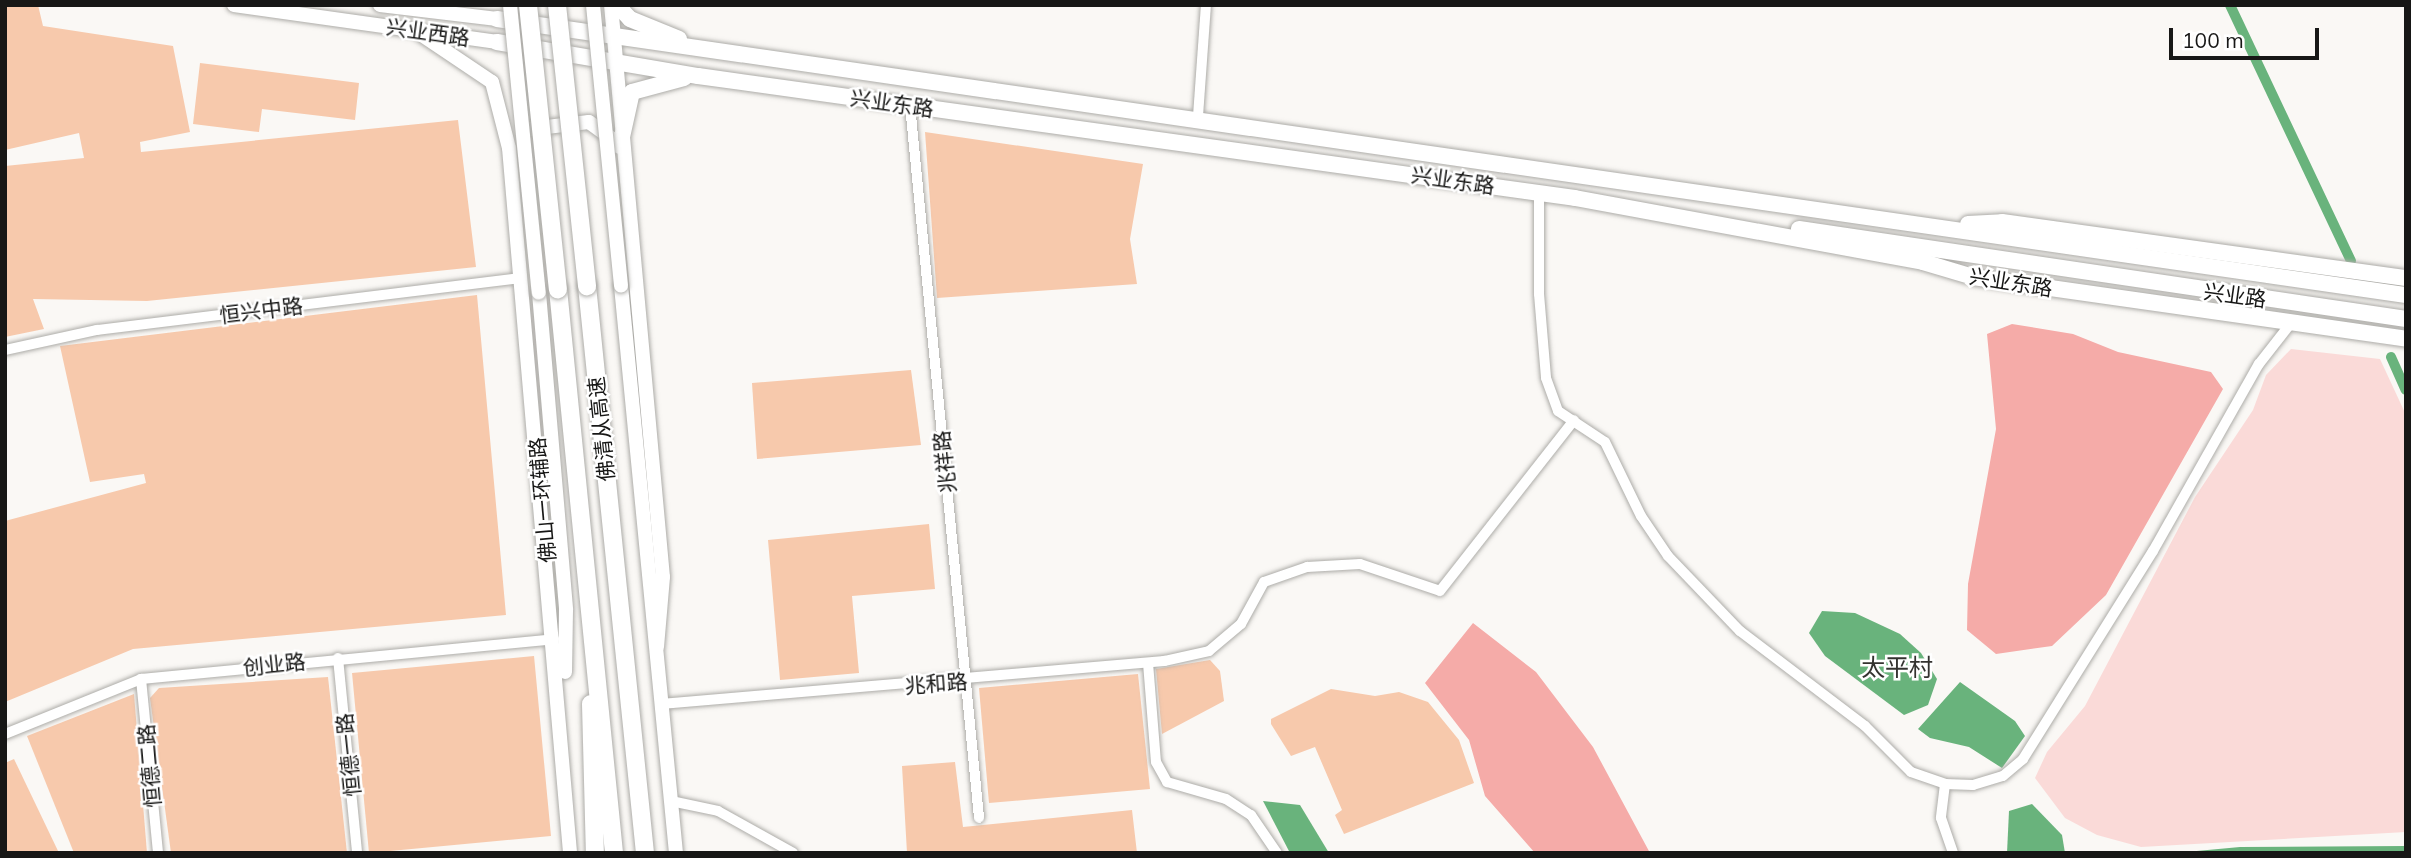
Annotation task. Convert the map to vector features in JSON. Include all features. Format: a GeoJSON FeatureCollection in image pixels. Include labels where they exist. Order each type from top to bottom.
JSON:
{"type":"FeatureCollection","features":[{"type":"Feature","properties":{"kind":"highway","name":"佛清从高速"},"geometry":{"type":"LineString","coordinates":[[528,5],[614,853]]}},
{"type":"Feature","properties":{"kind":"highway","name":"佛清从高速"},"geometry":{"type":"LineString","coordinates":[[557,5],[645,853]]}},
{"type":"Feature","properties":{"kind":"highway"},"geometry":{"type":"LineString","coordinates":[[592,620],[595,853]]}},
{"type":"Feature","properties":{"kind":"main road","name":"兴业西路"},"geometry":{"type":"LineString","coordinates":[[234,5],[497,42]]}},
{"type":"Feature","properties":{"kind":"main road","name":"兴业西路"},"geometry":{"type":"LineString","coordinates":[[380,5],[497,19]]}},
{"type":"Feature","properties":{"kind":"main road"},"geometry":{"type":"LineString","coordinates":[[410,9],[430,5]]}},
{"type":"Feature","properties":{"kind":"main road"},"geometry":{"type":"LineString","coordinates":[[510,5],[539,293],[566,610],[561,706]]}},
{"type":"Feature","properties":{"kind":"main road"},"geometry":{"type":"LineString","coordinates":[[593,5],[676,853]]}},
{"type":"Feature","properties":{"kind":"main road"},"geometry":{"type":"LineString","coordinates":[[611,5],[616,38],[620,146],[663,577],[657,647]]}},
{"type":"Feature","properties":{"kind":"main road"},"geometry":{"type":"LineString","coordinates":[[617,5],[647,27],[714,51]]}},
{"type":"Feature","properties":{"kind":"main road","name":"兴业东路"},"geometry":{"type":"LineString","coordinates":[[497,19],[616,38],[1198,117],[2406,295]]}},
{"type":"Feature","properties":{"kind":"main road","name":"佛山一环辅路"},"geometry":{"type":"LineString","coordinates":[[413,29],[492,82],[509,148],[518,278],[561,706],[570,853]]}},
{"type":"Feature","properties":{"kind":"main road","name":"兴业东路"},"geometry":{"type":"LineString","coordinates":[[497,42],[615,59],[698,76],[1575,198],[1923,262],[1972,277],[2406,339]]}},
{"type":"Feature","properties":{"kind":"main road"},"geometry":{"type":"LineString","coordinates":[[620,146],[632,93],[658,81],[698,76]]}},
{"type":"Feature","properties":{"kind":"main road"},"geometry":{"type":"LineString","coordinates":[[509,148],[528,130],[582,121],[596,125],[620,146]]}},
{"type":"Feature","properties":{"kind":"main road","name":"兴业路"},"geometry":{"type":"LineString","coordinates":[[1575,198],[2406,319]]}},
{"type":"Feature","properties":{"kind":"main road"},"geometry":{"type":"LineString","coordinates":[[1937,226],[2002,222],[2406,278]]}},
{"type":"Feature","properties":{"kind":"street"},"geometry":{"type":"LineString","coordinates":[[1198,117],[1206,5]]}},
{"type":"Feature","properties":{"kind":"street","name":"兆祥路"},"geometry":{"type":"LineString","coordinates":[[910,105],[979,818]]}},
{"type":"Feature","properties":{"kind":"street"},"geometry":{"type":"LineString","coordinates":[[1539,193],[1539,294],[1546,377],[1558,411],[1605,442],[1641,516],[1668,556],[1740,631],[1865,726],[1911,772],[1945,784],[1973,785],[2003,776],[2023,759],[2153,551],[2259,363],[2291,323]]}},
{"type":"Feature","properties":{"kind":"street","name":"恒兴中路"},"geometry":{"type":"LineString","coordinates":[[5,350],[96,330],[518,278]]}},
{"type":"Feature","properties":{"kind":"street","name":"兆和路"},"geometry":{"type":"LineString","coordinates":[[661,704],[965,681],[1148,663],[1209,651],[1241,624],[1264,582],[1307,567],[1360,564],[1440,591],[1574,420]]}},
{"type":"Feature","properties":{"kind":"street","name":"创业路"},"geometry":{"type":"LineString","coordinates":[[5,734],[141,679],[554,639]]}},
{"type":"Feature","properties":{"kind":"street","name":"恒德一路"},"geometry":{"type":"LineString","coordinates":[[338,658],[358,853]]}},
{"type":"Feature","properties":{"kind":"street"},"geometry":{"type":"LineString","coordinates":[[1148,663],[1156,762],[1167,782],[1226,799],[1251,816],[1277,853]]}},
{"type":"Feature","properties":{"kind":"street","name":"恒德二路"},"geometry":{"type":"LineString","coordinates":[[141,679],[158,853]]}},
{"type":"Feature","properties":{"kind":"street"},"geometry":{"type":"LineString","coordinates":[[1945,784],[1941,818],[1953,853]]}},
{"type":"Feature","properties":{"kind":"street"},"geometry":{"type":"LineString","coordinates":[[671,801],[718,811],[793,853]]}},
{"type":"Feature","properties":{"kind":"shaded area"},"geometry":{"type":"Polygon","coordinates":[[[2012,324],[2073,334],[2118,352],[2211,372],[2223,389],[2106,595],[2052,646],[1996,654],[1967,630],[1968,584],[1996,429],[1987,334],[2012,324]]]}},
{"type":"Feature","properties":{"kind":"shaded area"},"geometry":{"type":"Polygon","coordinates":[[[2291,349],[2380,359],[2406,415],[2406,832],[2141,847],[2097,835],[2065,818],[2035,778],[2047,752],[2085,706],[2195,497],[2253,410],[2266,375],[2291,349]]]}},
{"type":"Feature","properties":{"kind":"shaded area"},"geometry":{"type":"Polygon","coordinates":[[[1822,611],[1855,613],[1900,634],[1921,653],[1937,679],[1928,705],[1904,715],[1825,656],[1809,633],[1822,611]]]}},
{"type":"Feature","properties":{"kind":"shaded area"},"geometry":{"type":"Polygon","coordinates":[[[1473,623],[1536,672],[1593,747],[1650,853],[1535,853],[1485,796],[1469,740],[1425,683],[1473,623]]]}},
{"type":"Feature","properties":{"kind":"shaded area"},"geometry":{"type":"Polygon","coordinates":[[[1960,682],[2015,721],[2025,736],[2002,768],[1969,747],[1930,738],[1918,729],[1960,682]]]}},
{"type":"Feature","properties":{"kind":"shaded area"},"geometry":{"type":"Polygon","coordinates":[[[1263,801],[1300,805],[1329,853],[1290,853],[1263,801]]]}},
{"type":"Feature","properties":{"kind":"shaded area"},"geometry":{"type":"Polygon","coordinates":[[[2032,804],[2062,835],[2065,853],[2007,853],[2009,811],[2032,804]]]}},
{"type":"Feature","properties":{"kind":"shaded area"},"geometry":{"type":"Polygon","coordinates":[[[2406,846],[2406,853],[2175,853],[2240,847],[2406,846]]]}},
{"type":"Feature","properties":{"kind":"building"},"geometry":{"type":"Polygon","coordinates":[[[5,5],[38,5],[43,26],[173,46],[190,132],[140,142],[141,152],[458,120],[476,267],[147,301],[33,299],[44,329],[5,337],[5,166],[84,158],[79,133],[5,150],[5,5]]]}},
{"type":"Feature","properties":{"kind":"building"},"geometry":{"type":"Polygon","coordinates":[[[200,63],[359,83],[355,120],[262,109],[259,132],[193,124],[200,63]]]}},
{"type":"Feature","properties":{"kind":"building"},"geometry":{"type":"Polygon","coordinates":[[[925,132],[1143,164],[1130,239],[1137,284],[937,298],[925,132]]]}},
{"type":"Feature","properties":{"kind":"building"},"geometry":{"type":"Polygon","coordinates":[[[477,295],[506,615],[133,649],[5,702],[5,521],[146,483],[144,474],[90,482],[60,346],[477,295]]]}},
{"type":"Feature","properties":{"kind":"building"},"geometry":{"type":"Polygon","coordinates":[[[911,370],[921,445],[757,459],[752,383],[911,370]]]}},
{"type":"Feature","properties":{"kind":"building"},"geometry":{"type":"Polygon","coordinates":[[[929,524],[935,589],[852,596],[859,673],[780,680],[768,540],[929,524]]]}},
{"type":"Feature","properties":{"kind":"building"},"geometry":{"type":"Polygon","coordinates":[[[534,656],[551,836],[369,853],[352,673],[534,656]]]}},
{"type":"Feature","properties":{"kind":"building"},"geometry":{"type":"Polygon","coordinates":[[[1210,660],[1220,671],[1224,701],[1162,734],[1156,669],[1210,660]]]}},
{"type":"Feature","properties":{"kind":"building"},"geometry":{"type":"Polygon","coordinates":[[[1138,674],[1150,789],[989,803],[979,688],[1138,674]]]}},
{"type":"Feature","properties":{"kind":"building"},"geometry":{"type":"Polygon","coordinates":[[[328,677],[347,853],[171,853],[150,698],[159,688],[328,677]]]}},
{"type":"Feature","properties":{"kind":"building"},"geometry":{"type":"Polygon","coordinates":[[[1331,689],[1375,696],[1399,692],[1428,702],[1459,740],[1474,783],[1344,834],[1335,815],[1342,810],[1315,747],[1291,756],[1271,724],[1271,719],[1331,689]]]}},
{"type":"Feature","properties":{"kind":"building"},"geometry":{"type":"Polygon","coordinates":[[[134,694],[147,853],[74,853],[27,736],[134,694]]]}},
{"type":"Feature","properties":{"kind":"building"},"geometry":{"type":"Polygon","coordinates":[[[14,759],[59,853],[5,853],[5,763],[14,759]]]}},
{"type":"Feature","properties":{"kind":"building"},"geometry":{"type":"Polygon","coordinates":[[[955,762],[963,827],[1132,810],[1137,853],[907,853],[902,766],[955,762]]]}},
{"type":"Feature","properties":{"kind":"waterway"},"geometry":{"type":"LineString","coordinates":[[2230,5],[2351,261]]}},
{"type":"Feature","properties":{"kind":"waterway"},"geometry":{"type":"LineString","coordinates":[[2391,357],[2406,390]]}},
{"type":"Feature","properties":{"kind":"district","name":"太平村"},"geometry":{"type":"Point","coordinates":[1897,668]}}]}
